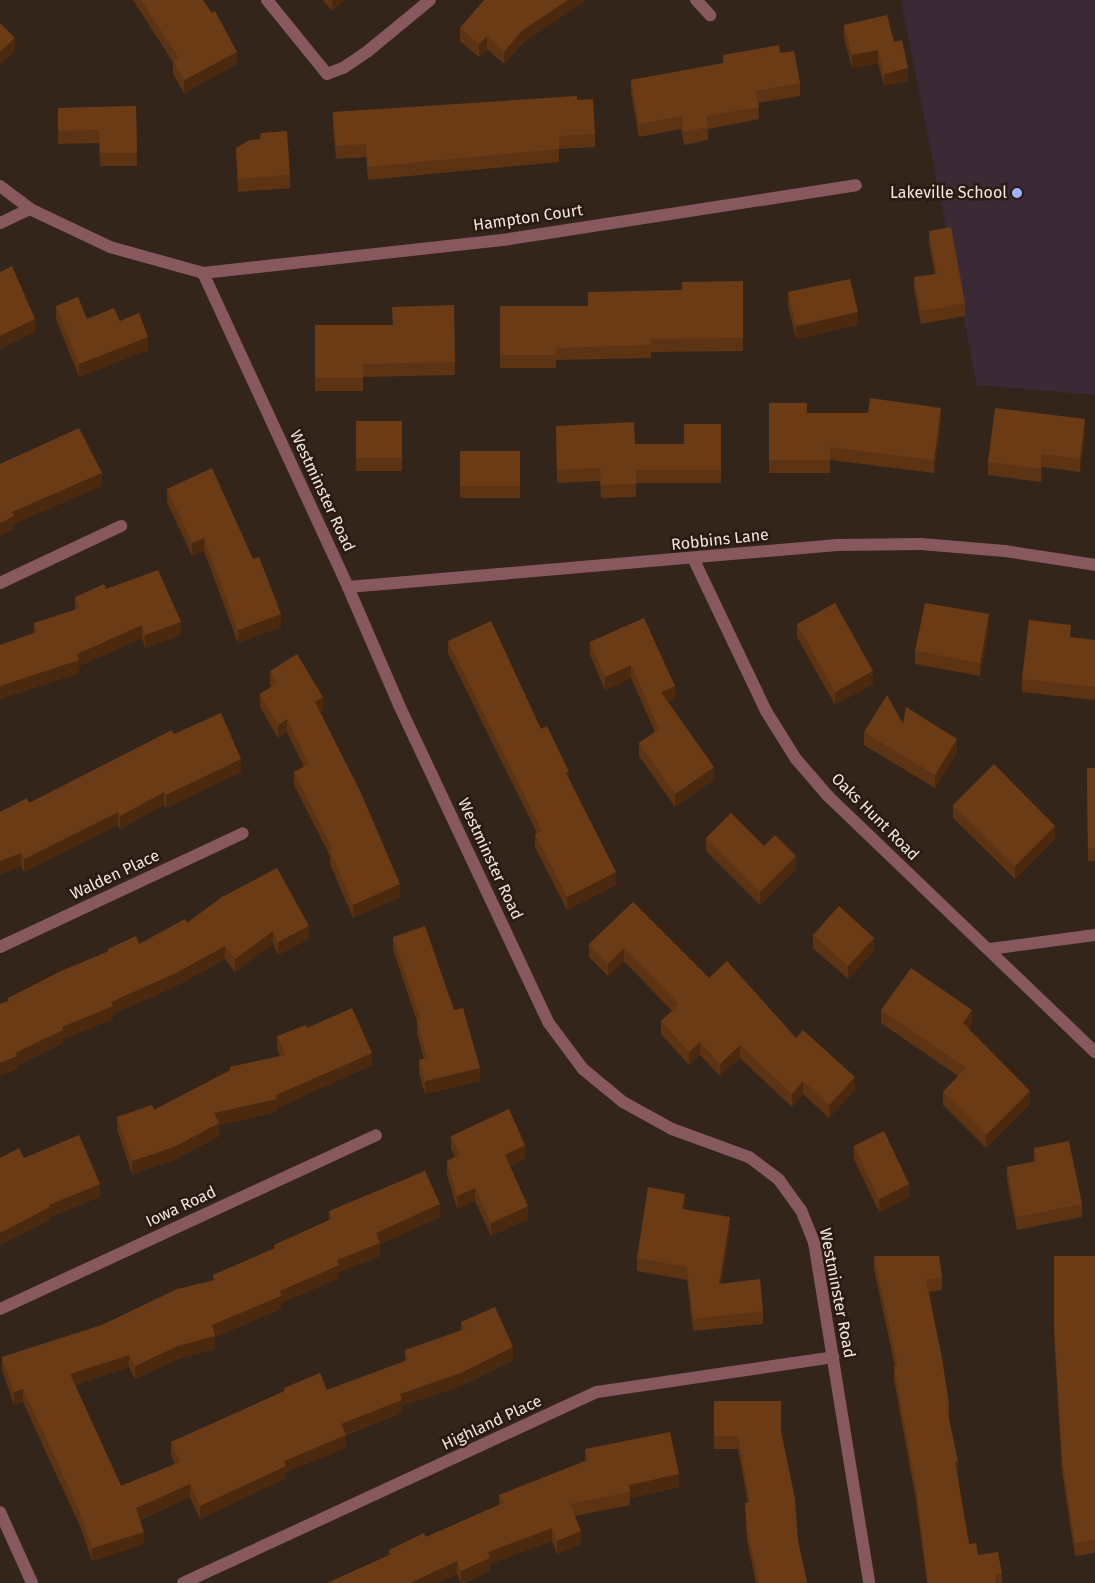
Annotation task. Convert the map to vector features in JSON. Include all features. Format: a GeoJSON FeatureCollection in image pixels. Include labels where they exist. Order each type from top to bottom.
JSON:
{"type":"FeatureCollection","features":[{"type":"Feature","properties":{"kind":"street"},"geometry":{"type":"LineString","coordinates":[[266,0],[327,74],[343,68],[430,0]]}},
{"type":"Feature","properties":{"kind":"street"},"geometry":{"type":"LineString","coordinates":[[696,0],[710,15]]}},
{"type":"Feature","properties":{"kind":"street","name":"Hampton Court"},"geometry":{"type":"LineString","coordinates":[[203,273],[510,239],[856,185]]}},
{"type":"Feature","properties":{"kind":"street"},"geometry":{"type":"LineString","coordinates":[[0,186],[30,209],[110,247],[203,273]]}},
{"type":"Feature","properties":{"kind":"street"},"geometry":{"type":"LineString","coordinates":[[0,223],[30,209]]}},
{"type":"Feature","properties":{"kind":"street","name":"Westminster Road"},"geometry":{"type":"LineString","coordinates":[[203,273],[348,587],[403,714],[548,1022],[583,1069],[623,1102],[672,1129],[749,1157],[779,1180],[801,1210],[814,1242],[869,1583]]}},
{"type":"Feature","properties":{"kind":"street"},"geometry":{"type":"LineString","coordinates":[[0,583],[121,526]]}},
{"type":"Feature","properties":{"kind":"street","name":"Robbins Lane"},"geometry":{"type":"LineString","coordinates":[[348,587],[694,560],[837,545],[921,544],[1005,551],[1095,565]]}},
{"type":"Feature","properties":{"kind":"street","name":"Oaks Hunt Road"},"geometry":{"type":"LineString","coordinates":[[694,560],[766,711],[796,759],[828,796],[990,949],[1095,1052]]}},
{"type":"Feature","properties":{"kind":"street","name":"Walden Place"},"geometry":{"type":"LineString","coordinates":[[0,947],[243,833]]}},
{"type":"Feature","properties":{"kind":"street"},"geometry":{"type":"LineString","coordinates":[[990,949],[1095,935]]}},
{"type":"Feature","properties":{"kind":"street","name":"Iowa Road"},"geometry":{"type":"LineString","coordinates":[[0,1309],[376,1135]]}},
{"type":"Feature","properties":{"kind":"street","name":"Highland Place"},"geometry":{"type":"LineString","coordinates":[[183,1583],[597,1392],[833,1357]]}},
{"type":"Feature","properties":{"kind":"street"},"geometry":{"type":"LineString","coordinates":[[0,1512],[32,1583]]}},
{"type":"Feature","properties":{"kind":"shaded area","name":"Lakeville School"},"geometry":{"type":"Polygon","coordinates":[[[901,0],[1095,0],[1095,395],[977,385],[901,0]]]}},
{"type":"Feature","properties":{"kind":"building"},"geometry":{"type":"Polygon","coordinates":[[[141,0],[203,0],[212,13],[215,11],[237,52],[184,80],[173,61],[179,58],[141,0]]]}},
{"type":"Feature","properties":{"kind":"building"},"geometry":{"type":"Polygon","coordinates":[[[484,0],[568,0],[523,30],[504,52],[487,36],[479,44],[460,28],[484,0]]]}},
{"type":"Feature","properties":{"kind":"building"},"geometry":{"type":"Polygon","coordinates":[[[887,15],[894,42],[902,40],[908,68],[884,74],[878,50],[852,55],[844,25],[887,15]]]}},
{"type":"Feature","properties":{"kind":"building"},"geometry":{"type":"Polygon","coordinates":[[[0,23],[15,38],[0,52],[0,23]]]}},
{"type":"Feature","properties":{"kind":"building"},"geometry":{"type":"Polygon","coordinates":[[[779,45],[780,53],[794,51],[800,83],[756,91],[759,107],[706,116],[708,127],[684,132],[681,116],[639,124],[631,80],[724,63],[723,55],[779,45]]]}},
{"type":"Feature","properties":{"kind":"building"},"geometry":{"type":"Polygon","coordinates":[[[577,96],[577,100],[593,99],[595,134],[559,136],[559,149],[368,167],[366,144],[336,146],[333,112],[577,96]]]}},
{"type":"Feature","properties":{"kind":"building"},"geometry":{"type":"Polygon","coordinates":[[[136,106],[137,153],[100,153],[99,130],[58,131],[58,108],[136,106]]]}},
{"type":"Feature","properties":{"kind":"building"},"geometry":{"type":"Polygon","coordinates":[[[287,131],[290,175],[238,179],[236,148],[250,140],[260,139],[261,133],[287,131]]]}},
{"type":"Feature","properties":{"kind":"building"},"geometry":{"type":"Polygon","coordinates":[[[951,227],[965,303],[921,311],[914,277],[937,274],[929,231],[951,227]]]}},
{"type":"Feature","properties":{"kind":"building"},"geometry":{"type":"Polygon","coordinates":[[[12,266],[35,319],[0,336],[0,272],[12,266]]]}},
{"type":"Feature","properties":{"kind":"building"},"geometry":{"type":"Polygon","coordinates":[[[850,279],[858,312],[796,326],[788,292],[850,279]]]}},
{"type":"Feature","properties":{"kind":"building"},"geometry":{"type":"Polygon","coordinates":[[[743,281],[743,338],[650,339],[651,345],[556,348],[556,355],[500,355],[500,306],[588,306],[588,292],[682,290],[682,282],[743,281]]]}},
{"type":"Feature","properties":{"kind":"building"},"geometry":{"type":"Polygon","coordinates":[[[78,297],[87,319],[114,308],[120,321],[139,313],[148,337],[79,364],[56,306],[78,297]]]}},
{"type":"Feature","properties":{"kind":"building"},"geometry":{"type":"Polygon","coordinates":[[[454,305],[455,362],[363,364],[363,378],[315,378],[315,325],[393,325],[392,307],[454,305]]]}},
{"type":"Feature","properties":{"kind":"building"},"geometry":{"type":"Polygon","coordinates":[[[870,398],[941,408],[934,460],[830,447],[830,460],[769,460],[769,403],[807,403],[807,413],[868,413],[870,398]]]}},
{"type":"Feature","properties":{"kind":"building"},"geometry":{"type":"Polygon","coordinates":[[[995,408],[1085,419],[1080,459],[1042,454],[1041,469],[988,462],[995,408]]]}},
{"type":"Feature","properties":{"kind":"building"},"geometry":{"type":"Polygon","coordinates":[[[356,421],[402,421],[402,458],[356,458],[356,421]]]}},
{"type":"Feature","properties":{"kind":"building"},"geometry":{"type":"Polygon","coordinates":[[[634,422],[635,444],[684,444],[684,424],[721,424],[721,470],[636,470],[636,484],[601,485],[600,468],[557,470],[556,426],[634,422]]]}},
{"type":"Feature","properties":{"kind":"building"},"geometry":{"type":"Polygon","coordinates":[[[79,428],[102,473],[12,512],[14,516],[0,523],[0,464],[79,428]]]}},
{"type":"Feature","properties":{"kind":"building"},"geometry":{"type":"Polygon","coordinates":[[[460,451],[520,451],[520,486],[460,486],[460,451]]]}},
{"type":"Feature","properties":{"kind":"building"},"geometry":{"type":"Polygon","coordinates":[[[212,468],[253,559],[259,557],[281,614],[238,630],[204,538],[192,543],[167,489],[212,468]]]}},
{"type":"Feature","properties":{"kind":"building"},"geometry":{"type":"Polygon","coordinates":[[[158,570],[181,622],[145,635],[142,625],[77,654],[79,660],[0,686],[0,645],[37,632],[34,623],[80,608],[75,597],[104,584],[106,589],[158,570]]]}},
{"type":"Feature","properties":{"kind":"building"},"geometry":{"type":"Polygon","coordinates":[[[835,603],[873,671],[835,692],[797,624],[835,603]]]}},
{"type":"Feature","properties":{"kind":"building"},"geometry":{"type":"Polygon","coordinates":[[[925,603],[989,614],[980,663],[915,651],[925,603]]]}},
{"type":"Feature","properties":{"kind":"building"},"geometry":{"type":"Polygon","coordinates":[[[644,618],[675,686],[661,692],[714,767],[675,794],[639,743],[659,729],[631,665],[605,677],[590,642],[644,618]]]}},
{"type":"Feature","properties":{"kind":"building"},"geometry":{"type":"Polygon","coordinates":[[[1029,620],[1071,625],[1070,637],[1095,640],[1095,687],[1022,679],[1029,620]]]}},
{"type":"Feature","properties":{"kind":"building"},"geometry":{"type":"Polygon","coordinates":[[[491,621],[541,729],[547,726],[569,772],[566,773],[616,872],[567,897],[535,834],[542,831],[448,641],[491,621]]]}},
{"type":"Feature","properties":{"kind":"building"},"geometry":{"type":"Polygon","coordinates":[[[297,654],[323,697],[315,702],[361,793],[400,884],[353,905],[330,851],[333,850],[294,772],[309,764],[287,719],[278,725],[260,694],[277,683],[270,671],[297,654]]]}},
{"type":"Feature","properties":{"kind":"building"},"geometry":{"type":"Polygon","coordinates":[[[887,695],[903,724],[906,707],[957,739],[935,775],[864,732],[887,695]]]}},
{"type":"Feature","properties":{"kind":"building"},"geometry":{"type":"Polygon","coordinates":[[[221,713],[241,759],[166,795],[164,792],[120,816],[118,812],[24,859],[21,853],[0,861],[0,812],[27,798],[29,803],[172,730],[174,734],[221,713]]]}},
{"type":"Feature","properties":{"kind":"building"},"geometry":{"type":"Polygon","coordinates":[[[994,764],[1055,826],[1015,866],[953,805],[994,764]]]}},
{"type":"Feature","properties":{"kind":"building"},"geometry":{"type":"Polygon","coordinates":[[[1087,768],[1095,768],[1095,848],[1088,848],[1087,768]]]}},
{"type":"Feature","properties":{"kind":"building"},"geometry":{"type":"Polygon","coordinates":[[[731,813],[764,846],[775,835],[796,856],[760,892],[706,838],[731,813]]]}},
{"type":"Feature","properties":{"kind":"building"},"geometry":{"type":"Polygon","coordinates":[[[277,868],[309,926],[278,942],[273,931],[235,959],[225,946],[176,973],[111,1002],[113,1006],[62,1027],[63,1030],[15,1053],[17,1056],[0,1063],[0,1004],[9,1001],[8,998],[61,971],[109,951],[108,949],[136,936],[139,944],[185,919],[187,923],[222,897],[277,868]]]}},
{"type":"Feature","properties":{"kind":"building"},"geometry":{"type":"Polygon","coordinates":[[[633,902],[709,978],[727,961],[796,1038],[803,1030],[855,1077],[829,1105],[803,1081],[792,1094],[740,1045],[720,1064],[700,1042],[689,1052],[661,1021],[679,1004],[624,948],[608,964],[589,944],[633,902]]]}},
{"type":"Feature","properties":{"kind":"building"},"geometry":{"type":"Polygon","coordinates":[[[839,906],[874,938],[848,966],[813,935],[839,906]]]}},
{"type":"Feature","properties":{"kind":"building"},"geometry":{"type":"Polygon","coordinates":[[[425,926],[454,1010],[463,1008],[480,1068],[425,1081],[419,1060],[427,1058],[417,1021],[421,1020],[393,937],[425,926]]]}},
{"type":"Feature","properties":{"kind":"building"},"geometry":{"type":"Polygon","coordinates":[[[911,968],[972,1010],[963,1023],[1030,1091],[986,1135],[943,1092],[966,1068],[881,1010],[911,968]]]}},
{"type":"Feature","properties":{"kind":"building"},"geometry":{"type":"Polygon","coordinates":[[[352,1008],[372,1053],[276,1095],[277,1099],[214,1113],[219,1123],[174,1147],[132,1161],[117,1117],[152,1105],[154,1110],[231,1070],[230,1067],[285,1055],[277,1036],[306,1025],[307,1028],[352,1008]]]}},
{"type":"Feature","properties":{"kind":"building"},"geometry":{"type":"Polygon","coordinates":[[[509,1109],[525,1145],[505,1155],[528,1206],[491,1223],[475,1188],[457,1196],[447,1161],[460,1155],[451,1136],[509,1109]]]}},
{"type":"Feature","properties":{"kind":"building"},"geometry":{"type":"Polygon","coordinates":[[[884,1131],[909,1184],[879,1199],[854,1146],[884,1131]]]}},
{"type":"Feature","properties":{"kind":"building"},"geometry":{"type":"Polygon","coordinates":[[[79,1135],[100,1184],[49,1205],[50,1207],[0,1233],[0,1158],[19,1148],[24,1158],[79,1135]]]}},
{"type":"Feature","properties":{"kind":"building"},"geometry":{"type":"Polygon","coordinates":[[[1069,1141],[1082,1204],[1017,1217],[1007,1167],[1037,1161],[1034,1148],[1069,1141]]]}},
{"type":"Feature","properties":{"kind":"building"},"geometry":{"type":"Polygon","coordinates":[[[425,1171],[440,1204],[376,1233],[380,1243],[337,1260],[339,1265],[280,1291],[281,1296],[212,1325],[215,1336],[178,1346],[135,1366],[129,1355],[70,1374],[121,1486],[180,1462],[171,1442],[285,1391],[284,1388],[320,1373],[327,1390],[408,1360],[405,1350],[465,1329],[461,1322],[495,1307],[513,1347],[461,1373],[400,1394],[402,1400],[341,1424],[346,1435],[284,1461],[286,1466],[200,1506],[190,1484],[136,1508],[144,1532],[92,1548],[80,1513],[50,1446],[23,1389],[14,1392],[2,1357],[102,1325],[177,1289],[215,1280],[213,1275],[275,1248],[274,1245],[332,1219],[329,1211],[425,1171]]]}},
{"type":"Feature","properties":{"kind":"building"},"geometry":{"type":"Polygon","coordinates":[[[648,1187],[685,1194],[682,1209],[730,1217],[719,1284],[760,1279],[763,1311],[693,1319],[687,1267],[637,1258],[648,1187]]]}},
{"type":"Feature","properties":{"kind":"building"},"geometry":{"type":"Polygon","coordinates":[[[874,1256],[939,1256],[942,1277],[926,1280],[942,1358],[949,1405],[946,1405],[958,1461],[955,1462],[969,1544],[976,1543],[978,1555],[998,1552],[1002,1574],[995,1575],[996,1583],[928,1583],[916,1487],[894,1367],[898,1366],[874,1256]]]}},
{"type":"Feature","properties":{"kind":"building"},"geometry":{"type":"Polygon","coordinates":[[[1054,1256],[1095,1256],[1095,1540],[1075,1543],[1062,1458],[1054,1321],[1054,1256]]]}},
{"type":"Feature","properties":{"kind":"building"},"geometry":{"type":"Polygon","coordinates":[[[714,1401],[781,1401],[781,1431],[795,1499],[798,1541],[807,1582],[759,1583],[747,1528],[745,1503],[750,1502],[738,1436],[714,1436],[714,1401]]]}},
{"type":"Feature","properties":{"kind":"building"},"geometry":{"type":"Polygon","coordinates":[[[670,1432],[679,1474],[629,1485],[630,1492],[570,1504],[581,1531],[557,1541],[552,1528],[488,1552],[490,1558],[461,1571],[457,1561],[410,1583],[327,1583],[392,1554],[389,1550],[424,1533],[426,1537],[503,1503],[499,1495],[588,1460],[585,1449],[670,1432]]]}},
{"type":"Feature","properties":{"kind":"place","name":"Lakeville School"},"geometry":{"type":"Point","coordinates":[1017,193]}}]}
